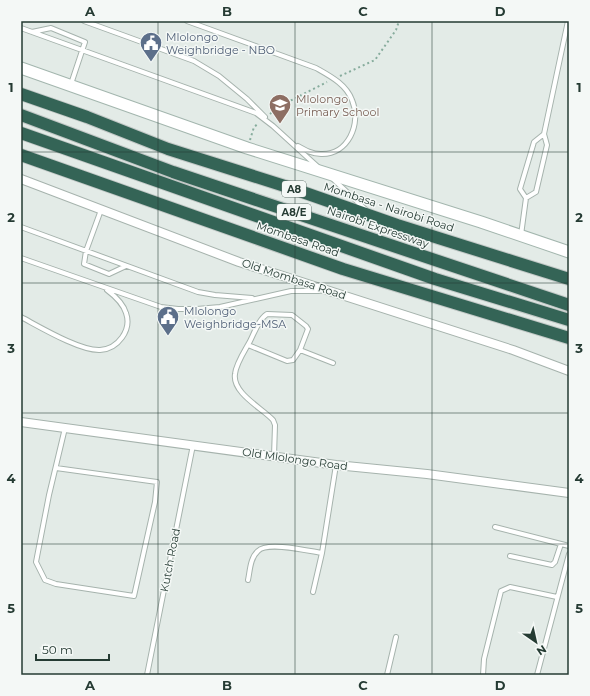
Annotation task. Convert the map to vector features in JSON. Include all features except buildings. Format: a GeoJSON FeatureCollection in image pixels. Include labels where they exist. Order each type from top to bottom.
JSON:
{"type":"FeatureCollection","features":[{"type":"Feature","properties":{"kind":"highway","name":"Mombasa - Nairobi Road"},"geometry":{"type":"LineString","coordinates":[[21,94],[87,117],[168,149],[291,188],[397,225],[569,279]]}},
{"type":"Feature","properties":{"kind":"highway","name":"Nairobi Expressway"},"geometry":{"type":"LineString","coordinates":[[21,115],[180,174],[569,305]]}},
{"type":"Feature","properties":{"kind":"highway","name":"A8/E"},"geometry":{"type":"LineString","coordinates":[[21,133],[435,278],[569,320]]}},
{"type":"Feature","properties":{"kind":"highway","name":"Mombasa Road"},"geometry":{"type":"LineString","coordinates":[[21,155],[343,269],[569,338]]}},
{"type":"Feature","properties":{"kind":"street"},"geometry":{"type":"LineString","coordinates":[[21,68],[247,148],[481,222],[569,252]]}},
{"type":"Feature","properties":{"kind":"street","name":"Old Mombasa Road"},"geometry":{"type":"LineString","coordinates":[[21,180],[239,262],[513,350],[569,371]]}},
{"type":"Feature","properties":{"kind":"street","name":"Old Mlolongo Road"},"geometry":{"type":"LineString","coordinates":[[21,422],[336,465],[427,474],[569,493]]}},
{"type":"Feature","properties":{"kind":"lane"},"geometry":{"type":"LineString","coordinates":[[84,21],[194,61],[218,76],[247,99],[264,118],[317,167],[329,175],[359,204],[375,217],[397,225]]}},
{"type":"Feature","properties":{"kind":"lane"},"geometry":{"type":"LineString","coordinates":[[187,21],[316,68],[334,78],[342,86],[352,100],[356,119],[355,127],[346,143],[338,150],[329,154],[320,154],[311,153],[292,143]]}},
{"type":"Feature","properties":{"kind":"lane"},"geometry":{"type":"LineString","coordinates":[[526,198],[536,192],[547,145],[544,134],[568,21]]}},
{"type":"Feature","properties":{"kind":"lane"},"geometry":{"type":"LineString","coordinates":[[21,28],[250,111],[264,118]]}},
{"type":"Feature","properties":{"kind":"lane"},"geometry":{"type":"LineString","coordinates":[[31,32],[51,28],[85,42],[70,86]]}},
{"type":"Feature","properties":{"kind":"lane"},"geometry":{"type":"LineString","coordinates":[[521,236],[526,198],[520,189],[534,142],[544,134]]}},
{"type":"Feature","properties":{"kind":"lane"},"geometry":{"type":"LineString","coordinates":[[101,209],[86,251],[84,264],[109,274],[126,266]]}},
{"type":"Feature","properties":{"kind":"lane"},"geometry":{"type":"LineString","coordinates":[[21,227],[198,292],[215,295],[256,298]]}},
{"type":"Feature","properties":{"kind":"lane"},"geometry":{"type":"LineString","coordinates":[[21,258],[161,307],[178,309],[220,307],[291,291],[326,291]]}},
{"type":"Feature","properties":{"kind":"lane"},"geometry":{"type":"LineString","coordinates":[[21,318],[58,337],[88,349],[100,350],[112,347],[120,341],[126,332],[128,323],[127,314],[118,300],[102,287]]}},
{"type":"Feature","properties":{"kind":"lane"},"geometry":{"type":"LineString","coordinates":[[248,344],[287,362],[293,360],[300,350],[308,329],[290,314],[267,314],[264,316],[248,344],[236,369],[235,379],[240,390],[273,420],[275,425],[274,456]]}},
{"type":"Feature","properties":{"kind":"lane"},"geometry":{"type":"LineString","coordinates":[[300,350],[334,363]]}},
{"type":"Feature","properties":{"kind":"lane"},"geometry":{"type":"LineString","coordinates":[[56,468],[157,482],[155,502],[134,596],[56,584],[45,580],[36,562],[49,495],[65,428]]}},
{"type":"Feature","properties":{"kind":"lane","name":"Kutch Road"},"geometry":{"type":"LineString","coordinates":[[147,675],[193,445]]}},
{"type":"Feature","properties":{"kind":"lane"},"geometry":{"type":"LineString","coordinates":[[313,592],[322,553],[336,465]]}},
{"type":"Feature","properties":{"kind":"lane"},"geometry":{"type":"LineString","coordinates":[[495,527],[569,546]]}},
{"type":"Feature","properties":{"kind":"lane"},"geometry":{"type":"LineString","coordinates":[[510,556],[552,565],[555,562],[561,544]]}},
{"type":"Feature","properties":{"kind":"lane"},"geometry":{"type":"LineString","coordinates":[[248,580],[252,560],[258,550],[266,547],[322,553]]}},
{"type":"Feature","properties":{"kind":"lane"},"geometry":{"type":"LineString","coordinates":[[537,675],[569,554]]}},
{"type":"Feature","properties":{"kind":"lane"},"geometry":{"type":"LineString","coordinates":[[483,675],[484,659],[501,591],[510,587],[557,597]]}},
{"type":"Feature","properties":{"kind":"lane"},"geometry":{"type":"LineString","coordinates":[[387,675],[396,638]]}},
{"type":"Feature","properties":{"kind":"path"},"geometry":{"type":"LineString","coordinates":[[247,148],[254,127],[280,106],[334,78],[375,60],[396,30],[399,21]]}},
{"type":"Feature","properties":{"kind":"place","name":"Mlolongo Weighbridge - NBO"},"geometry":{"type":"Point","coordinates":[151,62]}},
{"type":"Feature","properties":{"kind":"place","name":"Mlolongo Primary School"},"geometry":{"type":"Point","coordinates":[280,124]}},
{"type":"Feature","properties":{"kind":"place","name":"Mlolongo Weighbridge-MSA"},"geometry":{"type":"Point","coordinates":[168,336]}}]}
